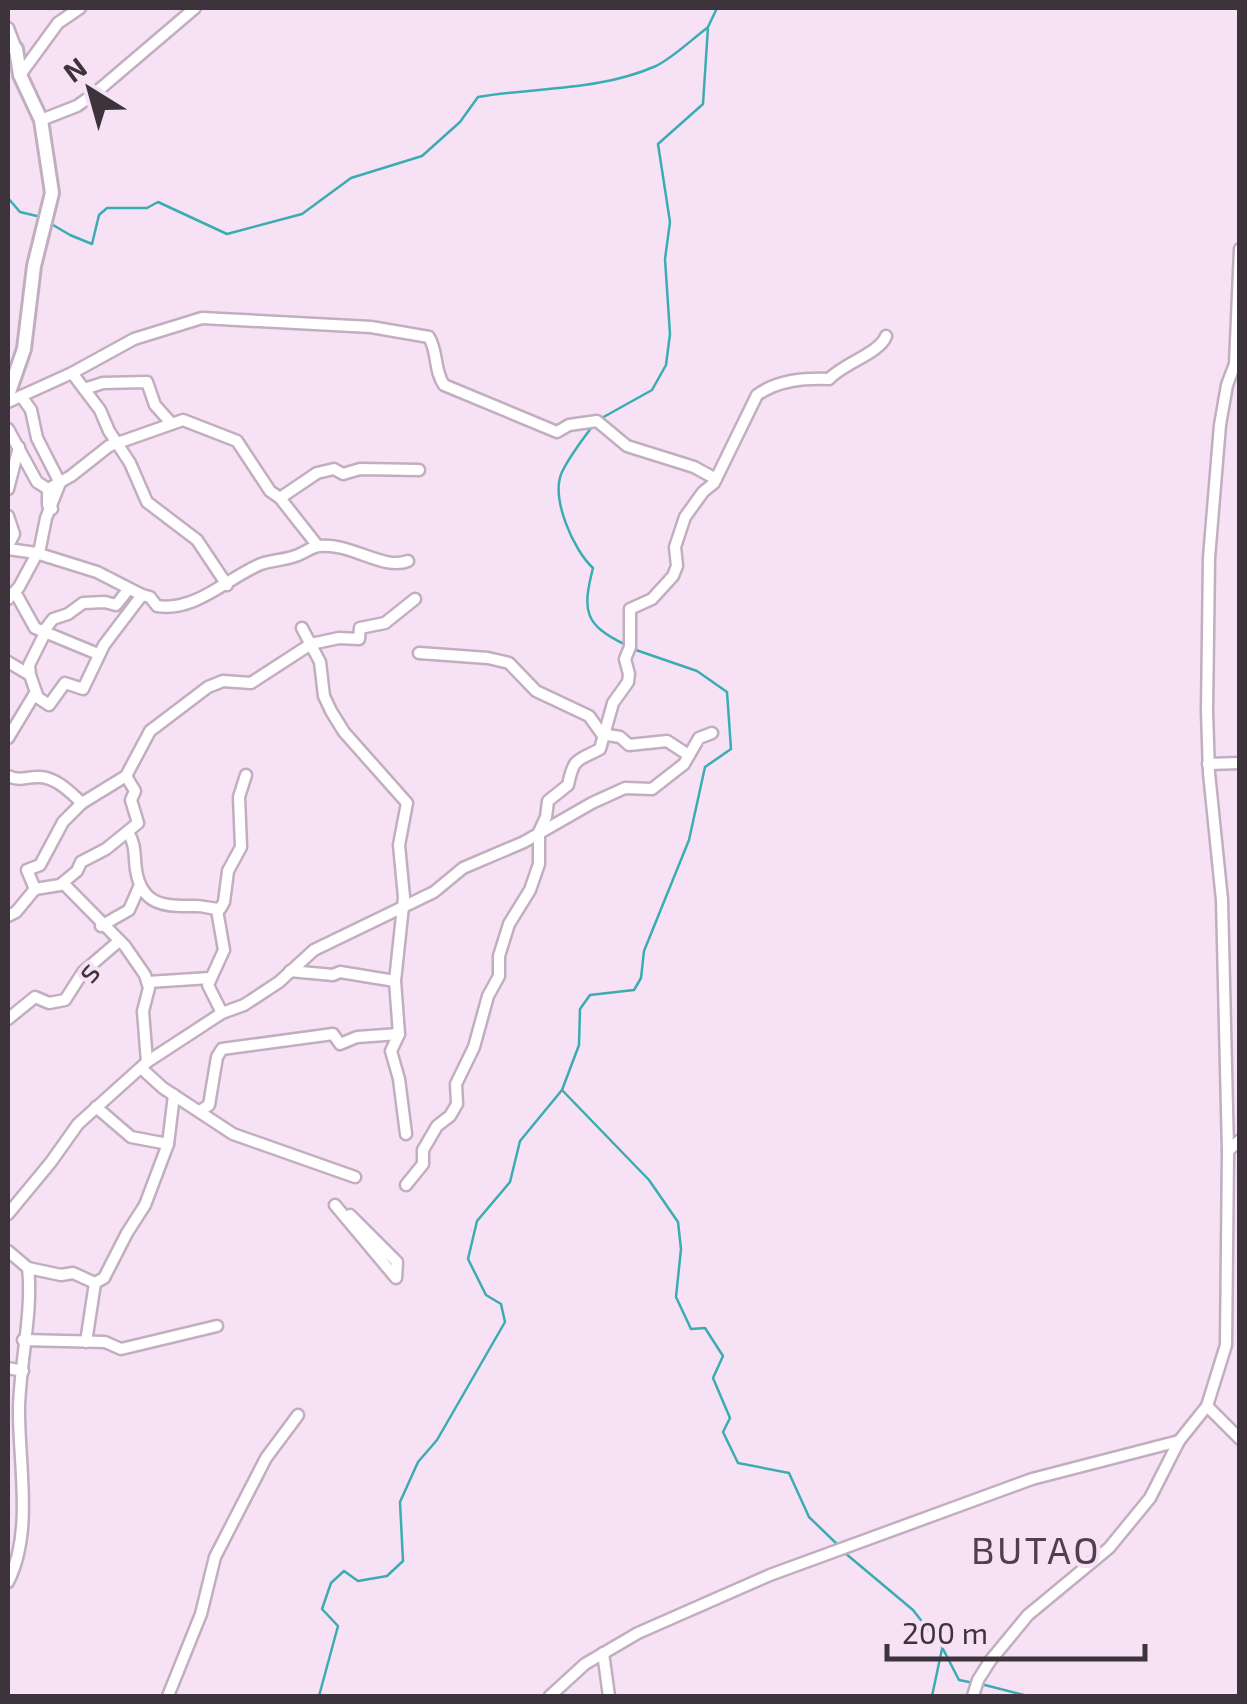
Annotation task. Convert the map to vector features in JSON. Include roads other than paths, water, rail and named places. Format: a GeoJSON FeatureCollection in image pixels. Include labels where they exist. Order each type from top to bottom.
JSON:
{"type":"FeatureCollection","features":[{"type":"Feature","properties":{"kind":"street"},"geometry":{"type":"LineString","coordinates":[[20,75],[46,37],[80,8]]}},
{"type":"Feature","properties":{"kind":"street"},"geometry":{"type":"LineString","coordinates":[[41,120],[78,106],[195,8]]}},
{"type":"Feature","properties":{"kind":"street"},"geometry":{"type":"LineString","coordinates":[[8,28],[20,75],[41,120],[52,194],[34,266],[24,349],[11,395]]}},
{"type":"Feature","properties":{"kind":"street"},"geometry":{"type":"LineString","coordinates":[[973,1696],[990,1661],[1028,1615],[1108,1548],[1132,1522],[1166,1471],[1179,1441],[1207,1406],[1226,1344],[1228,1151],[1222,900],[1208,764],[1209,558],[1220,426],[1235,364],[1240,249]]}},
{"type":"Feature","properties":{"kind":"street"},"geometry":{"type":"LineString","coordinates":[[11,395],[72,373],[134,339],[202,318],[371,327],[429,337],[444,385],[557,432],[569,425],[597,421],[626,446],[694,466],[716,479]]}},
{"type":"Feature","properties":{"kind":"street"},"geometry":{"type":"LineString","coordinates":[[406,1185],[423,1164],[423,1150],[437,1126],[457,1104],[456,1084],[474,1047],[488,996],[499,976],[509,924],[530,890],[539,864],[539,832],[548,801],[568,785],[570,768],[582,754],[598,752],[613,704],[624,690],[630,674],[625,659],[630,647],[630,609],[652,599],[673,576],[677,566],[675,547],[685,517],[716,479],[758,395],[786,381],[829,379],[834,370],[880,348],[886,336]]}},
{"type":"Feature","properties":{"kind":"street"},"geometry":{"type":"LineString","coordinates":[[72,373],[100,410],[130,462],[147,502],[198,540],[226,585]]}},
{"type":"Feature","properties":{"kind":"street"},"geometry":{"type":"LineString","coordinates":[[84,389],[147,382],[155,404],[171,423]]}},
{"type":"Feature","properties":{"kind":"street"},"geometry":{"type":"LineString","coordinates":[[11,395],[31,410],[37,438],[60,483],[36,553],[12,596],[29,622],[98,654]]}},
{"type":"Feature","properties":{"kind":"street"},"geometry":{"type":"LineString","coordinates":[[48,490],[116,443],[183,420],[236,440],[270,490],[317,546]]}},
{"type":"Feature","properties":{"kind":"street"},"geometry":{"type":"LineString","coordinates":[[8,429],[36,482],[48,490]]}},
{"type":"Feature","properties":{"kind":"street"},"geometry":{"type":"LineString","coordinates":[[8,489],[19,446]]}},
{"type":"Feature","properties":{"kind":"street"},"geometry":{"type":"LineString","coordinates":[[280,498],[317,473],[334,468],[343,474],[360,470],[419,470]]}},
{"type":"Feature","properties":{"kind":"street"},"geometry":{"type":"LineString","coordinates":[[48,490],[48,505],[52,509]]}},
{"type":"Feature","properties":{"kind":"street"},"geometry":{"type":"LineString","coordinates":[[8,516],[14,534],[8,547],[98,572],[128,590],[150,597],[158,606],[174,608],[264,563],[317,546],[349,548],[392,565],[408,562]]}},
{"type":"Feature","properties":{"kind":"street"},"geometry":{"type":"LineString","coordinates":[[128,590],[116,605],[82,603],[53,619],[44,632],[29,665],[37,694],[49,705],[65,683],[82,689],[98,654],[142,596]]}},
{"type":"Feature","properties":{"kind":"street"},"geometry":{"type":"LineString","coordinates":[[35,890],[28,870],[40,865],[63,822],[82,803],[126,776],[150,730],[208,687],[223,681],[252,684],[312,644],[339,638],[355,640],[360,628],[385,623],[415,599]]}},
{"type":"Feature","properties":{"kind":"street"},"geometry":{"type":"LineString","coordinates":[[302,628],[320,662],[324,696],[331,711],[344,732],[408,803],[400,845],[404,897],[395,981],[399,1034],[391,1051],[399,1078],[406,1134]]}},
{"type":"Feature","properties":{"kind":"street"},"geometry":{"type":"LineString","coordinates":[[419,653],[508,663],[536,691],[589,716],[606,735],[620,736],[630,745],[667,741],[687,754]]}},
{"type":"Feature","properties":{"kind":"street"},"geometry":{"type":"LineString","coordinates":[[8,662],[30,675]]}},
{"type":"Feature","properties":{"kind":"street"},"geometry":{"type":"LineString","coordinates":[[8,738],[37,694]]}},
{"type":"Feature","properties":{"kind":"street"},"geometry":{"type":"LineString","coordinates":[[8,1214],[78,1124],[144,1065],[222,1013],[244,1005],[324,944],[434,892],[462,868],[524,842],[625,788],[652,789],[684,764],[699,738],[712,733]]}},
{"type":"Feature","properties":{"kind":"street"},"geometry":{"type":"LineString","coordinates":[[1208,764],[1240,763]]}},
{"type":"Feature","properties":{"kind":"street"},"geometry":{"type":"LineString","coordinates":[[140,886],[157,904],[217,910],[223,906],[228,871],[240,847],[240,797],[246,775]]}},
{"type":"Feature","properties":{"kind":"street"},"geometry":{"type":"LineString","coordinates":[[8,776],[21,781],[42,777],[64,786],[82,803]]}},
{"type":"Feature","properties":{"kind":"street"},"geometry":{"type":"LineString","coordinates":[[8,916],[35,890],[63,883],[81,862],[98,854],[139,820],[131,800],[134,791],[126,776]]}},
{"type":"Feature","properties":{"kind":"street"},"geometry":{"type":"LineString","coordinates":[[102,926],[129,910],[140,886],[135,842],[128,832]]}},
{"type":"Feature","properties":{"kind":"street"},"geometry":{"type":"LineString","coordinates":[[63,883],[120,942],[148,982],[143,1010],[144,1065],[174,1095],[233,1134],[355,1177]]}},
{"type":"Feature","properties":{"kind":"street"},"geometry":{"type":"LineString","coordinates":[[217,910],[224,946],[210,978],[209,993],[222,1013]]}},
{"type":"Feature","properties":{"kind":"street","name":"s"},"geometry":{"type":"LineString","coordinates":[[8,1019],[35,998],[50,1003],[66,1000],[83,972],[120,942]]}},
{"type":"Feature","properties":{"kind":"street"},"geometry":{"type":"LineString","coordinates":[[290,970],[340,972],[395,981]]}},
{"type":"Feature","properties":{"kind":"street"},"geometry":{"type":"LineString","coordinates":[[148,982],[210,978]]}},
{"type":"Feature","properties":{"kind":"street"},"geometry":{"type":"LineString","coordinates":[[200,1111],[210,1105],[216,1057],[222,1048],[334,1034],[340,1044],[357,1036],[399,1034]]}},
{"type":"Feature","properties":{"kind":"street"},"geometry":{"type":"LineString","coordinates":[[8,1251],[28,1268],[61,1275],[74,1273],[95,1282],[104,1278],[138,1219],[168,1144],[174,1095]]}},
{"type":"Feature","properties":{"kind":"street"},"geometry":{"type":"LineString","coordinates":[[96,1106],[131,1137],[168,1144]]}},
{"type":"Feature","properties":{"kind":"street"},"geometry":{"type":"LineString","coordinates":[[1228,1151],[1240,1140]]}},
{"type":"Feature","properties":{"kind":"street"},"geometry":{"type":"LineString","coordinates":[[335,1205],[396,1278],[397,1262],[350,1214]]}},
{"type":"Feature","properties":{"kind":"street"},"geometry":{"type":"LineString","coordinates":[[8,1582],[15,1564],[21,1520],[20,1406],[28,1268]]}},
{"type":"Feature","properties":{"kind":"street"},"geometry":{"type":"LineString","coordinates":[[86,1342],[95,1282]]}},
{"type":"Feature","properties":{"kind":"street"},"geometry":{"type":"LineString","coordinates":[[23,1340],[105,1342],[121,1348],[137,1347],[217,1326]]}},
{"type":"Feature","properties":{"kind":"street"},"geometry":{"type":"LineString","coordinates":[[8,1368],[23,1370]]}},
{"type":"Feature","properties":{"kind":"street"},"geometry":{"type":"LineString","coordinates":[[1207,1406],[1240,1439]]}},
{"type":"Feature","properties":{"kind":"street"},"geometry":{"type":"LineString","coordinates":[[168,1696],[202,1614],[210,1574],[223,1539],[266,1458],[298,1415]]}},
{"type":"Feature","properties":{"kind":"street"},"geometry":{"type":"LineString","coordinates":[[550,1696],[584,1664],[712,1599],[931,1513],[1032,1479],[1179,1441]]}},
{"type":"Feature","properties":{"kind":"street"},"geometry":{"type":"LineString","coordinates":[[603,1653],[609,1696]]}},
{"type":"Feature","properties":{"kind":"waterway"},"geometry":{"type":"LineString","coordinates":[[600,419],[652,390],[666,365],[670,334],[665,259],[670,222],[658,144],[703,104],[708,27],[717,8]]}},
{"type":"Feature","properties":{"kind":"waterway"},"geometry":{"type":"LineString","coordinates":[[48,222],[92,244],[99,215],[107,208],[147,208],[158,202],[227,234],[302,214],[351,178],[422,156],[460,122],[478,97],[590,84],[634,74],[663,62],[707,28]]}},
{"type":"Feature","properties":{"kind":"waterway"},"geometry":{"type":"LineString","coordinates":[[8,198],[20,212],[41,217]]}},
{"type":"Feature","properties":{"kind":"waterway"},"geometry":{"type":"LineString","coordinates":[[594,424],[562,472],[559,496],[572,537],[593,568],[588,595],[590,615],[602,631],[626,645]]}},
{"type":"Feature","properties":{"kind":"waterway"},"geometry":{"type":"LineString","coordinates":[[319,1696],[338,1626],[322,1609],[331,1583],[344,1571],[358,1581],[387,1576],[403,1561],[400,1502],[418,1462],[437,1440],[505,1322],[501,1304],[486,1295],[468,1259],[477,1221],[510,1182],[520,1141],[562,1090],[579,1045],[580,1009],[590,995],[634,990],[641,978],[644,951],[689,840],[705,767],[731,749],[727,692],[697,671],[633,649]]}},
{"type":"Feature","properties":{"kind":"waterway"},"geometry":{"type":"LineString","coordinates":[[562,1090],[649,1180],[678,1222],[681,1249],[676,1297],[691,1329],[705,1328],[723,1356],[713,1378],[730,1418],[723,1432],[738,1463],[789,1473],[809,1517],[840,1547]]}},
{"type":"Feature","properties":{"kind":"waterway"},"geometry":{"type":"LineString","coordinates":[[845,1553],[913,1610],[942,1647],[959,1680],[969,1682]]}},
{"type":"Feature","properties":{"kind":"waterway"},"geometry":{"type":"LineString","coordinates":[[932,1696],[942,1649]]}},
{"type":"Feature","properties":{"kind":"waterway"},"geometry":{"type":"LineString","coordinates":[[981,1684],[1028,1696],[1096,1696]]}},
{"type":"Feature","properties":{"kind":"district","name":"BUTAO"},"geometry":{"type":"Point","coordinates":[1036,1551]}}]}
